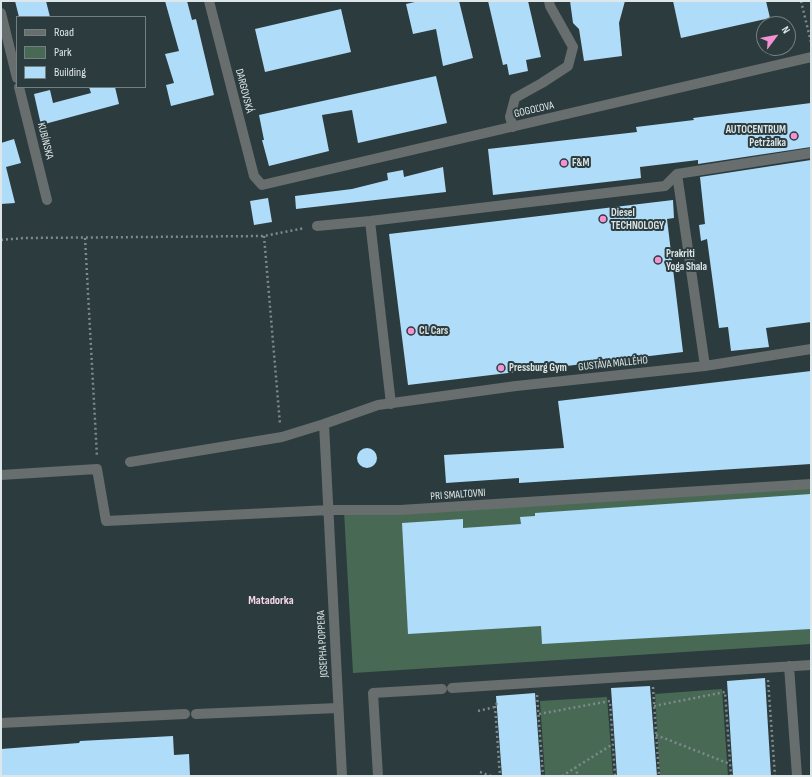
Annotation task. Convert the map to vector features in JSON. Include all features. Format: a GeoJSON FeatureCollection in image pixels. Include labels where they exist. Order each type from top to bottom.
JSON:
{"type":"FeatureCollection","features":[{"type":"Feature","properties":{"kind":"street","name":"DARGOVSKÁ"},"geometry":{"type":"LineString","coordinates":[[209,1],[254,176],[262,185]]}},
{"type":"Feature","properties":{"kind":"street"},"geometry":{"type":"LineString","coordinates":[[513,127],[510,117],[515,98],[542,84],[568,66],[573,47],[550,6],[549,1]]}},
{"type":"Feature","properties":{"kind":"street"},"geometry":{"type":"LineString","coordinates":[[1,13],[16,74]]}},
{"type":"Feature","properties":{"kind":"street","name":"GOGOĽOVA"},"geometry":{"type":"LineString","coordinates":[[262,185],[811,57]]}},
{"type":"Feature","properties":{"kind":"street","name":"KUBÍNSKA"},"geometry":{"type":"LineString","coordinates":[[19,88],[47,200]]}},
{"type":"Feature","properties":{"kind":"street"},"geometry":{"type":"LineString","coordinates":[[317,226],[665,186],[677,174],[811,153]]}},
{"type":"Feature","properties":{"kind":"street"},"geometry":{"type":"LineString","coordinates":[[677,174],[706,366]]}},
{"type":"Feature","properties":{"kind":"street"},"geometry":{"type":"LineString","coordinates":[[370,221],[392,404]]}},
{"type":"Feature","properties":{"kind":"street","name":"GUSTÁVA MALLÉHO"},"geometry":{"type":"LineString","coordinates":[[130,462],[282,437],[378,405],[516,386],[706,366],[811,349]]}},
{"type":"Feature","properties":{"kind":"street","name":"JOSEPHA POPPERA"},"geometry":{"type":"LineString","coordinates":[[324,424],[342,776]]}},
{"type":"Feature","properties":{"kind":"street"},"geometry":{"type":"LineString","coordinates":[[1,475],[97,469]]}},
{"type":"Feature","properties":{"kind":"street","name":"PRI SMALTOVNI"},"geometry":{"type":"LineString","coordinates":[[97,469],[106,521],[329,510],[400,510],[811,484]]}},
{"type":"Feature","properties":{"kind":"street"},"geometry":{"type":"LineString","coordinates":[[378,776],[373,693],[811,665]]}},
{"type":"Feature","properties":{"kind":"street"},"geometry":{"type":"LineString","coordinates":[[789,666],[797,776]]}},
{"type":"Feature","properties":{"kind":"street"},"geometry":{"type":"LineString","coordinates":[[196,714],[338,708]]}},
{"type":"Feature","properties":{"kind":"street"},"geometry":{"type":"LineString","coordinates":[[1,723],[186,714]]}},
{"type":"Feature","properties":{"kind":"path"},"geometry":{"type":"LineString","coordinates":[[801,1],[811,42]]}},
{"type":"Feature","properties":{"kind":"path"},"geometry":{"type":"LineString","coordinates":[[1,240],[23,238],[264,236],[317,226]]}},
{"type":"Feature","properties":{"kind":"path"},"geometry":{"type":"LineString","coordinates":[[264,236],[282,437]]}},
{"type":"Feature","properties":{"kind":"path"},"geometry":{"type":"LineString","coordinates":[[85,238],[97,469]]}},
{"type":"Feature","properties":{"kind":"path"},"geometry":{"type":"LineString","coordinates":[[767,667],[775,776]]}},
{"type":"Feature","properties":{"kind":"path"},"geometry":{"type":"LineString","coordinates":[[652,675],[659,776]]}},
{"type":"Feature","properties":{"kind":"path"},"geometry":{"type":"LineString","coordinates":[[536,683],[543,776]]}},
{"type":"Feature","properties":{"kind":"path"},"geometry":{"type":"LineString","coordinates":[[727,688],[725,692],[731,776]]}},
{"type":"Feature","properties":{"kind":"path"},"geometry":{"type":"LineString","coordinates":[[654,706],[725,692]]}},
{"type":"Feature","properties":{"kind":"path"},"geometry":{"type":"LineString","coordinates":[[612,695],[610,701],[615,776]]}},
{"type":"Feature","properties":{"kind":"path"},"geometry":{"type":"LineString","coordinates":[[538,714],[610,701]]}},
{"type":"Feature","properties":{"kind":"path"},"geometry":{"type":"LineString","coordinates":[[478,711],[496,705],[500,776]]}},
{"type":"Feature","properties":{"kind":"path"},"geometry":{"type":"LineString","coordinates":[[656,735],[730,764]]}},
{"type":"Feature","properties":{"kind":"path"},"geometry":{"type":"LineString","coordinates":[[562,776],[613,744]]}},
{"type":"Feature","properties":{"kind":"path"},"geometry":{"type":"LineString","coordinates":[[575,768],[578,776]]}},
{"type":"Feature","properties":{"kind":"path"},"geometry":{"type":"LineString","coordinates":[[480,772],[491,776]]}},
{"type":"Feature","properties":{"kind":"green space"},"geometry":{"type":"Polygon","coordinates":[[[811,486],[811,644],[353,673],[344,511],[811,486]]]}},
{"type":"Feature","properties":{"kind":"green space"},"geometry":{"type":"Polygon","coordinates":[[[722,689],[728,776],[660,776],[655,694],[722,689]]]}},
{"type":"Feature","properties":{"kind":"green space"},"geometry":{"type":"Polygon","coordinates":[[[607,697],[613,776],[545,776],[540,701],[607,697]]]}},
{"type":"Feature","properties":{"kind":"building"},"geometry":{"type":"Polygon","coordinates":[[[15,1],[46,1],[50,16],[19,16],[15,1]]]}},
{"type":"Feature","properties":{"kind":"building"},"geometry":{"type":"Polygon","coordinates":[[[165,1],[187,1],[192,20],[196,19],[214,95],[171,106],[166,85],[174,83],[165,54],[179,51],[165,1]]]}},
{"type":"Feature","properties":{"kind":"building"},"geometry":{"type":"Polygon","coordinates":[[[419,1],[459,1],[473,58],[443,66],[436,29],[413,34],[406,4],[419,1]]]}},
{"type":"Feature","properties":{"kind":"building"},"geometry":{"type":"Polygon","coordinates":[[[488,1],[528,1],[541,57],[526,60],[528,71],[509,75],[507,64],[503,65],[488,1]]]}},
{"type":"Feature","properties":{"kind":"building"},"geometry":{"type":"Polygon","coordinates":[[[570,1],[625,1],[619,23],[622,56],[584,61],[579,29],[573,23],[570,1]]]}},
{"type":"Feature","properties":{"kind":"building"},"geometry":{"type":"Polygon","coordinates":[[[673,1],[766,1],[770,16],[756,16],[756,21],[681,38],[673,1]]]}},
{"type":"Feature","properties":{"kind":"building"},"geometry":{"type":"Polygon","coordinates":[[[341,9],[351,52],[265,72],[255,29],[341,9]]]}},
{"type":"Feature","properties":{"kind":"building"},"geometry":{"type":"Polygon","coordinates":[[[436,76],[447,123],[358,143],[352,110],[322,115],[329,151],[269,166],[262,140],[264,140],[259,115],[436,76]]]}},
{"type":"Feature","properties":{"kind":"building"},"geometry":{"type":"Polygon","coordinates":[[[89,88],[115,88],[119,104],[41,125],[34,94],[50,90],[53,103],[91,93],[89,88]]]}},
{"type":"Feature","properties":{"kind":"building"},"geometry":{"type":"Polygon","coordinates":[[[811,103],[811,147],[698,164],[698,160],[640,167],[641,178],[493,195],[488,149],[637,132],[636,127],[811,103]]]}},
{"type":"Feature","properties":{"kind":"building"},"geometry":{"type":"Polygon","coordinates":[[[14,139],[21,163],[6,167],[15,203],[1,204],[1,143],[14,139]]]}},
{"type":"Feature","properties":{"kind":"building"},"geometry":{"type":"Polygon","coordinates":[[[811,160],[811,322],[766,328],[769,347],[731,351],[728,327],[719,328],[707,239],[701,241],[699,225],[705,224],[700,177],[811,160]]]}},
{"type":"Feature","properties":{"kind":"building"},"geometry":{"type":"Polygon","coordinates":[[[443,167],[446,192],[296,209],[295,196],[352,189],[388,180],[387,173],[403,170],[404,177],[443,167]]]}},
{"type":"Feature","properties":{"kind":"building"},"geometry":{"type":"Polygon","coordinates":[[[268,198],[272,222],[254,225],[250,201],[268,198]]]}},
{"type":"Feature","properties":{"kind":"building"},"geometry":{"type":"Polygon","coordinates":[[[673,200],[674,218],[667,219],[683,352],[408,385],[389,234],[673,200]]]}},
{"type":"Feature","properties":{"kind":"building"},"geometry":{"type":"Polygon","coordinates":[[[811,371],[811,464],[519,483],[519,478],[446,483],[444,455],[564,448],[558,401],[811,371]]]}},
{"type":"Feature","properties":{"kind":"building"},"geometry":{"type":"Polygon","coordinates":[[[367,448],[374,451],[377,458],[374,465],[367,468],[360,465],[357,458],[360,451],[367,448]]]}},
{"type":"Feature","properties":{"kind":"building"},"geometry":{"type":"Polygon","coordinates":[[[811,494],[811,629],[542,644],[541,626],[408,634],[402,523],[463,519],[463,528],[521,524],[520,517],[535,516],[535,513],[811,494]]]}},
{"type":"Feature","properties":{"kind":"building"},"geometry":{"type":"Polygon","coordinates":[[[765,678],[771,776],[733,776],[727,681],[765,678]]]}},
{"type":"Feature","properties":{"kind":"building"},"geometry":{"type":"Polygon","coordinates":[[[650,686],[657,776],[617,776],[611,688],[650,686]]]}},
{"type":"Feature","properties":{"kind":"building"},"geometry":{"type":"Polygon","coordinates":[[[535,693],[541,776],[502,776],[496,696],[535,693]]]}},
{"type":"Feature","properties":{"kind":"building"},"geometry":{"type":"Polygon","coordinates":[[[173,736],[174,755],[189,754],[190,776],[1,776],[1,749],[79,743],[80,741],[173,736]]]}},
{"type":"Feature","properties":{"kind":"place","name":"AUTOCENTRUM Petržalka"},"geometry":{"type":"Point","coordinates":[794,136]}},
{"type":"Feature","properties":{"kind":"place","name":"F&M"},"geometry":{"type":"Point","coordinates":[564,163]}},
{"type":"Feature","properties":{"kind":"place","name":"Diesel TECHNOLOGY"},"geometry":{"type":"Point","coordinates":[603,219]}},
{"type":"Feature","properties":{"kind":"place","name":"Prakriti Yoga Shala"},"geometry":{"type":"Point","coordinates":[658,260]}},
{"type":"Feature","properties":{"kind":"place","name":"CL Cars"},"geometry":{"type":"Point","coordinates":[411,331]}},
{"type":"Feature","properties":{"kind":"place","name":"Pressburg Gym"},"geometry":{"type":"Point","coordinates":[501,368]}},
{"type":"Feature","properties":{"kind":"district","name":"Matadorka"},"geometry":{"type":"Point","coordinates":[271,601]}}]}
